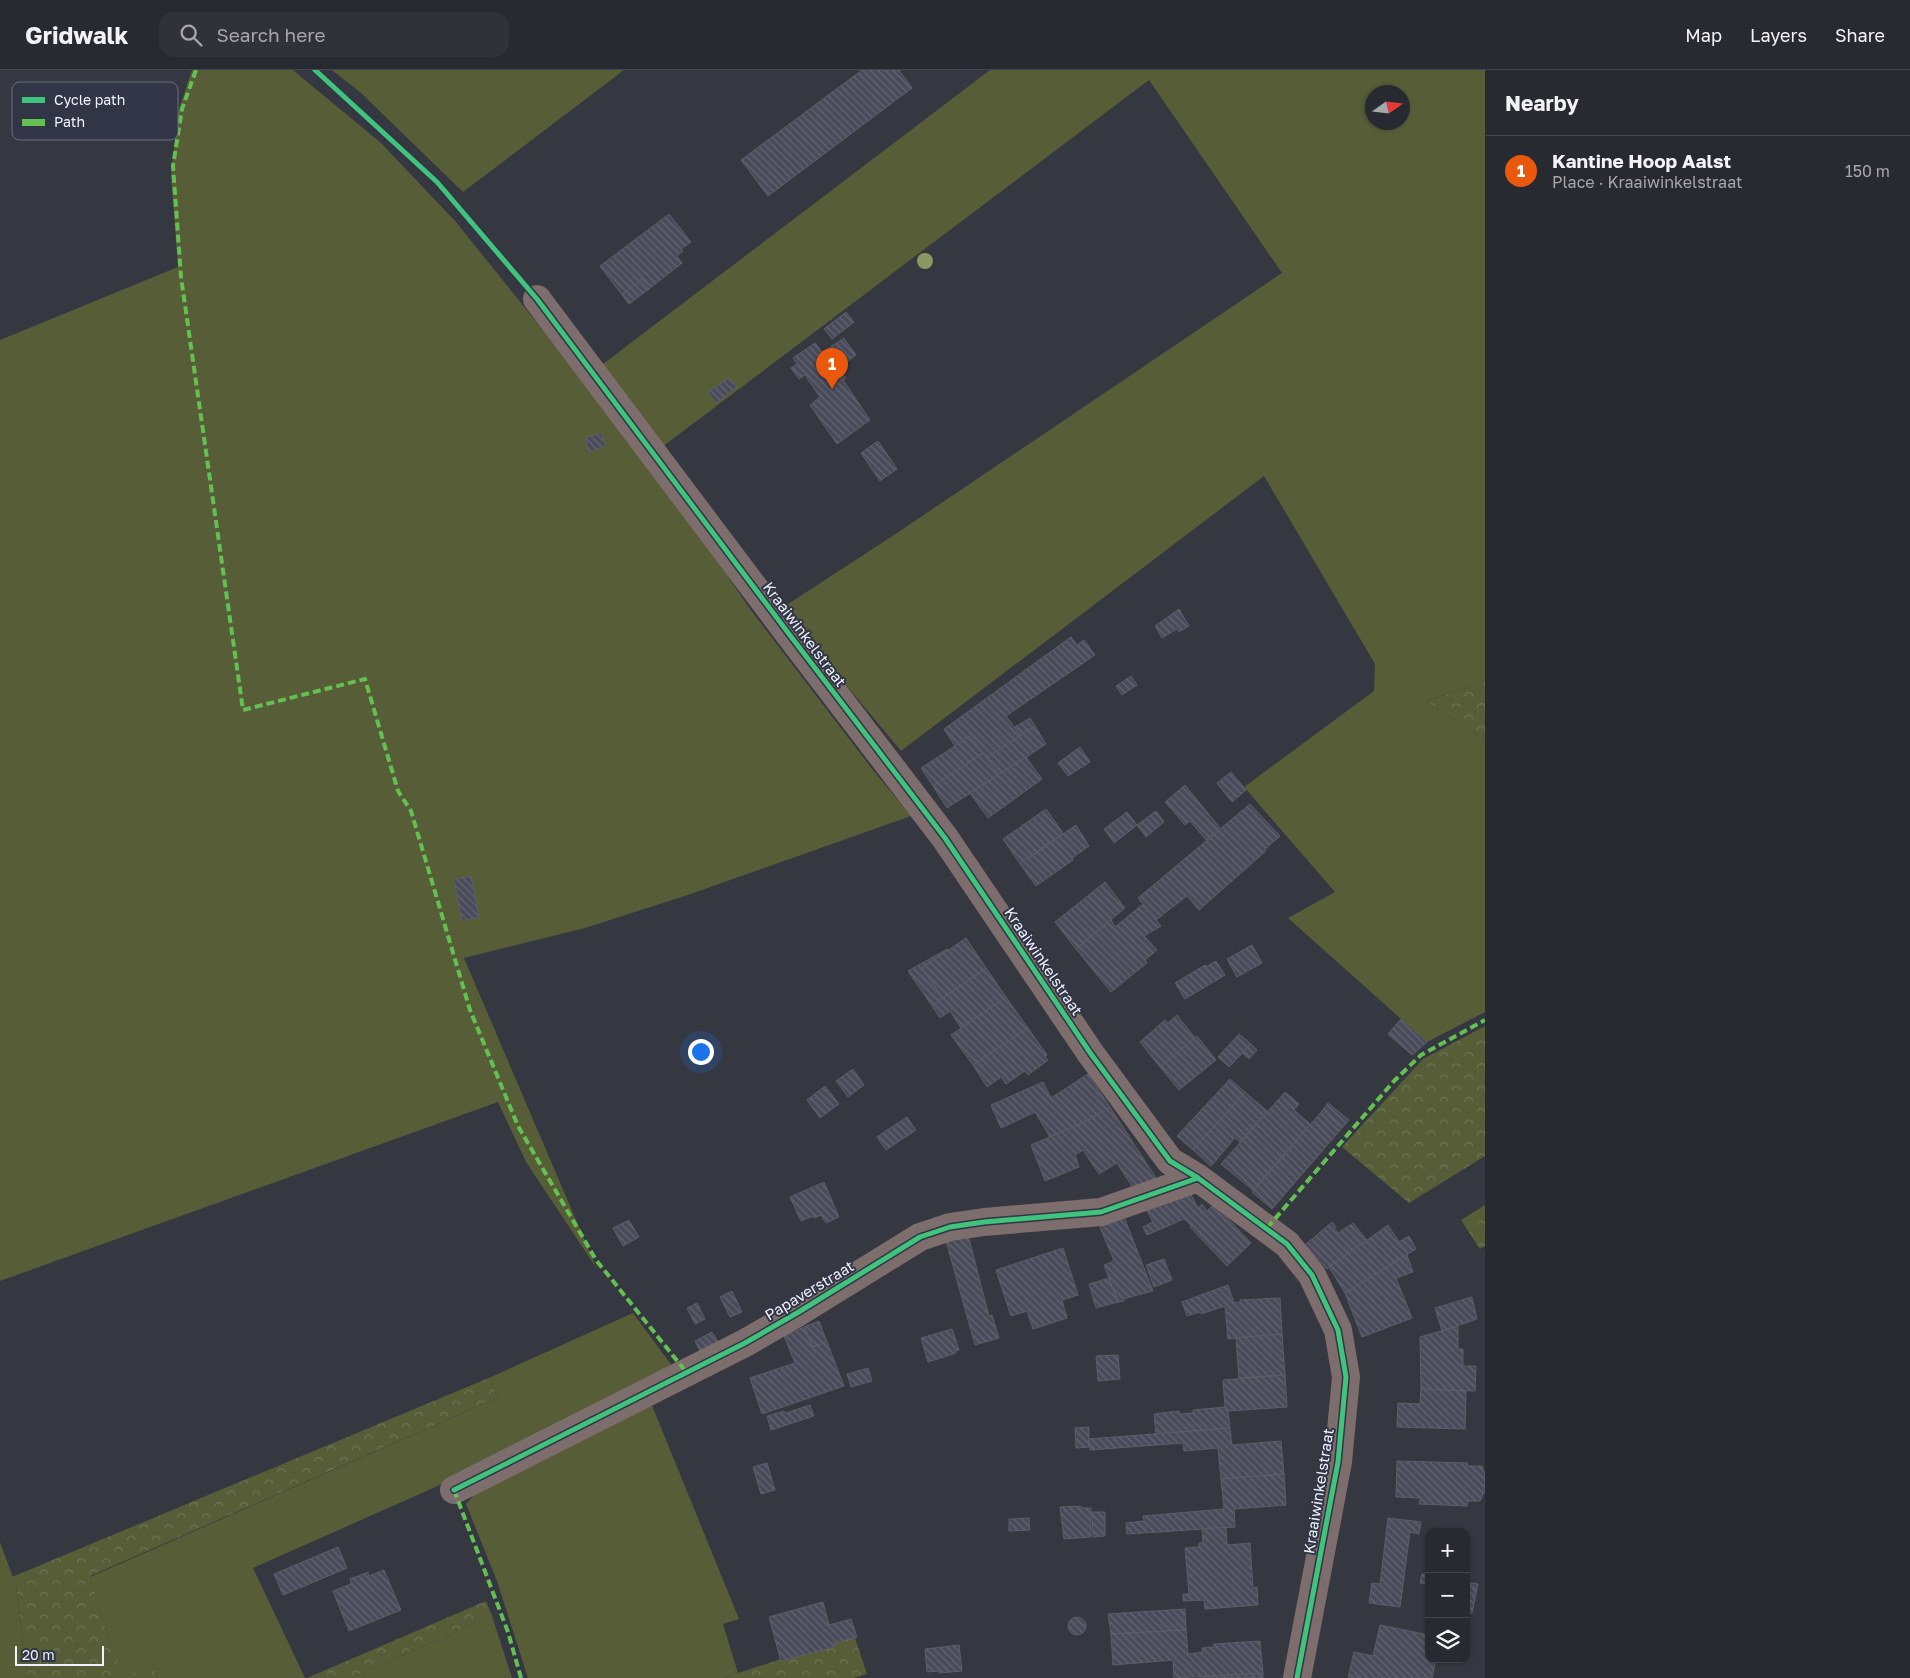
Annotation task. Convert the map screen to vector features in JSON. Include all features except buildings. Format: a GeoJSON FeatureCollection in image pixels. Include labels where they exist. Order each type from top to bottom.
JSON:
{"type":"FeatureCollection","features":[{"type":"Feature","properties":{"kind":"street","name":"Kraaiwinkelstraat"},"geometry":{"type":"LineString","coordinates":[[537,299],[945,838],[1091,1054],[1170,1161],[1198,1178],[1287,1244],[1312,1275],[1338,1330],[1346,1377],[1338,1462],[1297,1678]]}},
{"type":"Feature","properties":{"kind":"street","name":"Papaverstraat"},"geometry":{"type":"LineString","coordinates":[[454,1490],[745,1343],[920,1237],[950,1227],[984,1222],[1101,1212],[1198,1178]]}},
{"type":"Feature","properties":{"kind":"green space"},"geometry":{"type":"Polygon","coordinates":[[[192,70],[293,70],[381,143],[456,222],[662,479],[750,609],[873,770],[911,816],[688,895],[585,928],[464,958],[597,1269],[526,1162],[498,1102],[0,1281],[0,340],[178,267],[171,175],[175,140],[178,140],[178,112],[192,70]]]}},
{"type":"Feature","properties":{"kind":"green space"},"geometry":{"type":"Polygon","coordinates":[[[332,70],[624,70],[463,192],[361,93],[332,70]]]}},
{"type":"Feature","properties":{"kind":"green space"},"geometry":{"type":"Polygon","coordinates":[[[990,70],[1485,70],[1485,682],[1426,701],[1485,740],[1485,1012],[1427,1042],[1288,918],[1335,892],[1244,787],[1374,691],[1375,664],[1264,476],[901,751],[782,608],[897,533],[1282,273],[1149,80],[662,447],[599,367],[990,70]]]}},
{"type":"Feature","properties":{"kind":"green space"},"geometry":{"type":"Polygon","coordinates":[[[1485,682],[1485,740],[1426,701],[1485,682]]]}},
{"type":"Feature","properties":{"kind":"green space"},"geometry":{"type":"Polygon","coordinates":[[[1485,1026],[1485,1156],[1409,1203],[1342,1147],[1423,1059],[1485,1026]]]}},
{"type":"Feature","properties":{"kind":"green space"},"geometry":{"type":"Polygon","coordinates":[[[1485,1205],[1485,1246],[1480,1249],[1461,1220],[1485,1205]]]}},
{"type":"Feature","properties":{"kind":"green space"},"geometry":{"type":"Polygon","coordinates":[[[633,1313],[675,1370],[449,1481],[253,1568],[305,1678],[158,1678],[152,1667],[125,1678],[109,1639],[90,1577],[497,1398],[491,1377],[633,1313]]]}},
{"type":"Feature","properties":{"kind":"green space"},"geometry":{"type":"Polygon","coordinates":[[[491,1377],[497,1398],[90,1576],[109,1639],[125,1677],[153,1666],[158,1678],[28,1678],[16,1586],[12,1577],[491,1377]]]}},
{"type":"Feature","properties":{"kind":"green space"},"geometry":{"type":"Polygon","coordinates":[[[651,1403],[739,1619],[723,1624],[738,1673],[723,1678],[528,1678],[497,1581],[466,1504],[482,1487],[651,1403]]]}},
{"type":"Feature","properties":{"kind":"green space"},"geometry":{"type":"Polygon","coordinates":[[[0,1542],[16,1586],[28,1678],[0,1678],[0,1542]]]}},
{"type":"Feature","properties":{"kind":"green space"},"geometry":{"type":"Polygon","coordinates":[[[486,1601],[492,1616],[351,1678],[307,1678],[486,1601]]]}},
{"type":"Feature","properties":{"kind":"green space"},"geometry":{"type":"Polygon","coordinates":[[[492,1616],[512,1678],[351,1678],[492,1616]]]}},
{"type":"Feature","properties":{"kind":"green space"},"geometry":{"type":"Polygon","coordinates":[[[854,1635],[867,1674],[854,1678],[723,1678],[854,1635]]]}},
{"type":"Feature","properties":{"kind":"marked path"},"geometry":{"type":"LineString","coordinates":[[178,134],[182,109],[196,70]]}},
{"type":"Feature","properties":{"kind":"marked path"},"geometry":{"type":"LineString","coordinates":[[177,140],[173,166],[181,277],[243,710],[365,679],[398,791],[411,811],[470,1010],[518,1126],[596,1260],[687,1373]]}},
{"type":"Feature","properties":{"kind":"marked path"},"geometry":{"type":"LineString","coordinates":[[1267,1228],[1394,1081],[1421,1055],[1485,1020]]}},
{"type":"Feature","properties":{"kind":"marked path"},"geometry":{"type":"LineString","coordinates":[[454,1490],[508,1632],[521,1678]]}},
{"type":"Feature","properties":{"kind":"cycle path"},"geometry":{"type":"LineString","coordinates":[[315,70],[437,182],[537,299],[945,838],[1091,1054],[1170,1161],[1198,1178],[1287,1244],[1312,1275],[1338,1330],[1346,1377],[1338,1462],[1297,1678]]}},
{"type":"Feature","properties":{"kind":"cycle path"},"geometry":{"type":"LineString","coordinates":[[454,1490],[745,1343],[920,1237],[950,1227],[984,1222],[1101,1212],[1198,1178]]}},
{"type":"Feature","properties":{"kind":"place","name":"Kantine Hoop Aalst"},"geometry":{"type":"Point","coordinates":[832,389]}}]}
